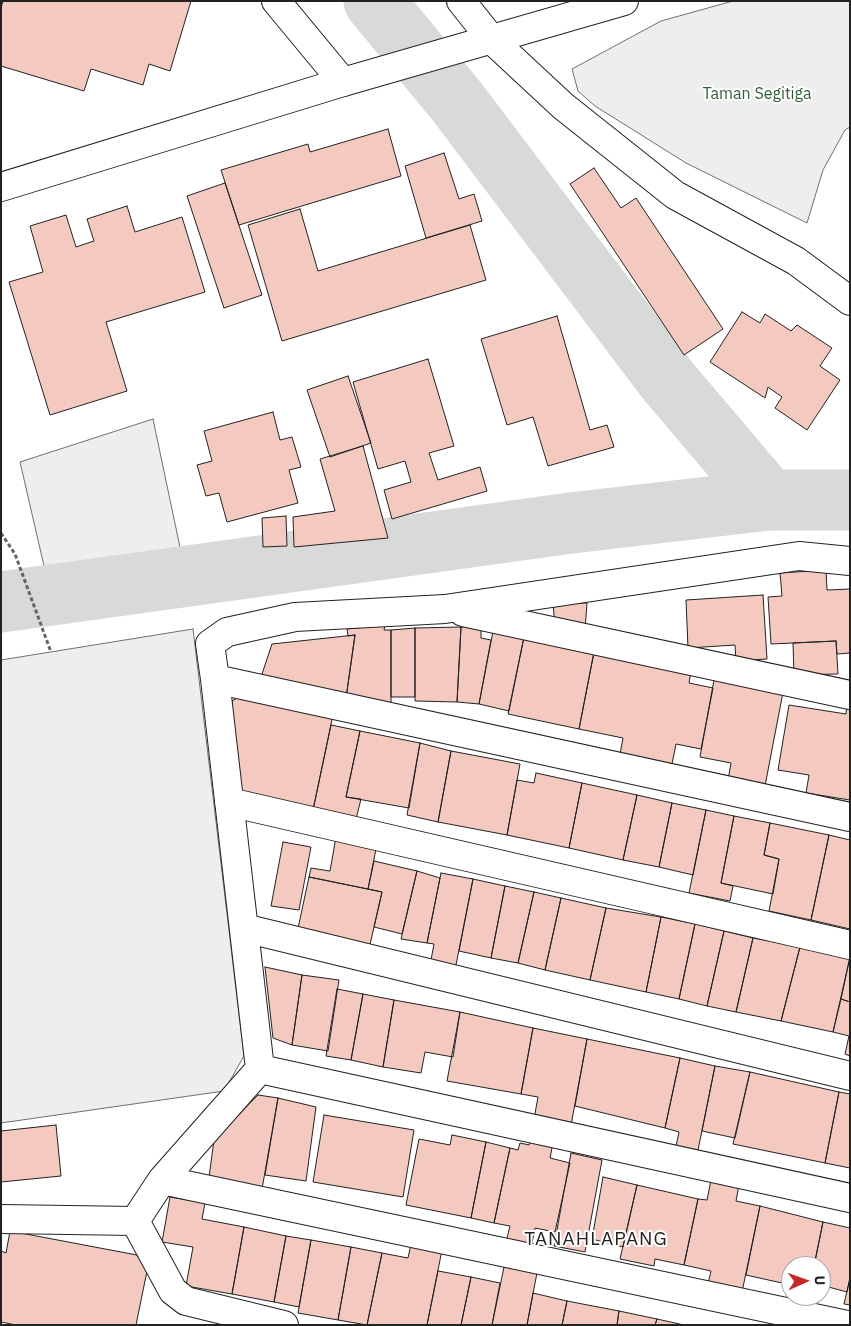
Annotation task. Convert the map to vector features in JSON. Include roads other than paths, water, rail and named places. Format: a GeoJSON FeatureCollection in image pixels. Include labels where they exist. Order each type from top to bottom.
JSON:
{"type":"FeatureCollection","features":[{"type":"Feature","properties":{"kind":"street"},"geometry":{"type":"LineString","coordinates":[[276,1],[343,82]]}},
{"type":"Feature","properties":{"kind":"street"},"geometry":{"type":"LineString","coordinates":[[461,1],[492,40],[563,106],[675,195],[796,261],[850,301]]}},
{"type":"Feature","properties":{"kind":"street"},"geometry":{"type":"LineString","coordinates":[[1,187],[343,82],[400,68],[448,52],[624,1]]}},
{"type":"Feature","properties":{"kind":"street"},"geometry":{"type":"LineString","coordinates":[[135,1220],[162,1180],[260,1069],[210,644],[227,632],[295,617],[445,608],[799,556],[850,562]]}},
{"type":"Feature","properties":{"kind":"street"},"geometry":{"type":"LineString","coordinates":[[445,608],[850,695]]}},
{"type":"Feature","properties":{"kind":"street"},"geometry":{"type":"LineString","coordinates":[[215,679],[850,817]]}},
{"type":"Feature","properties":{"kind":"street"},"geometry":{"type":"LineString","coordinates":[[229,802],[850,945]]}},
{"type":"Feature","properties":{"kind":"street"},"geometry":{"type":"LineString","coordinates":[[244,928],[850,1076]]}},
{"type":"Feature","properties":{"kind":"street"},"geometry":{"type":"LineString","coordinates":[[260,1069],[850,1198]]}},
{"type":"Feature","properties":{"kind":"street"},"geometry":{"type":"LineString","coordinates":[[162,1180],[847,1325]]}},
{"type":"Feature","properties":{"kind":"street"},"geometry":{"type":"LineString","coordinates":[[1,1219],[135,1220]]}},
{"type":"Feature","properties":{"kind":"street"},"geometry":{"type":"LineString","coordinates":[[135,1220],[173,1291],[186,1301],[284,1325]]}},
{"type":"Feature","properties":{"kind":"waterway"},"geometry":{"type":"LineString","coordinates":[[374,1],[458,103],[668,381],[769,500]]}},
{"type":"Feature","properties":{"kind":"waterway"},"geometry":{"type":"LineString","coordinates":[[1,602],[571,523],[769,500],[850,500]]}},
{"type":"Feature","properties":{"kind":"district","name":"TANAHLAPANG"},"geometry":{"type":"Point","coordinates":[596,1240]}},
{"type":"Feature","properties":{"kind":"park label","name":"Taman Segitiga"},"geometry":{"type":"Point","coordinates":[757,94]}}]}
